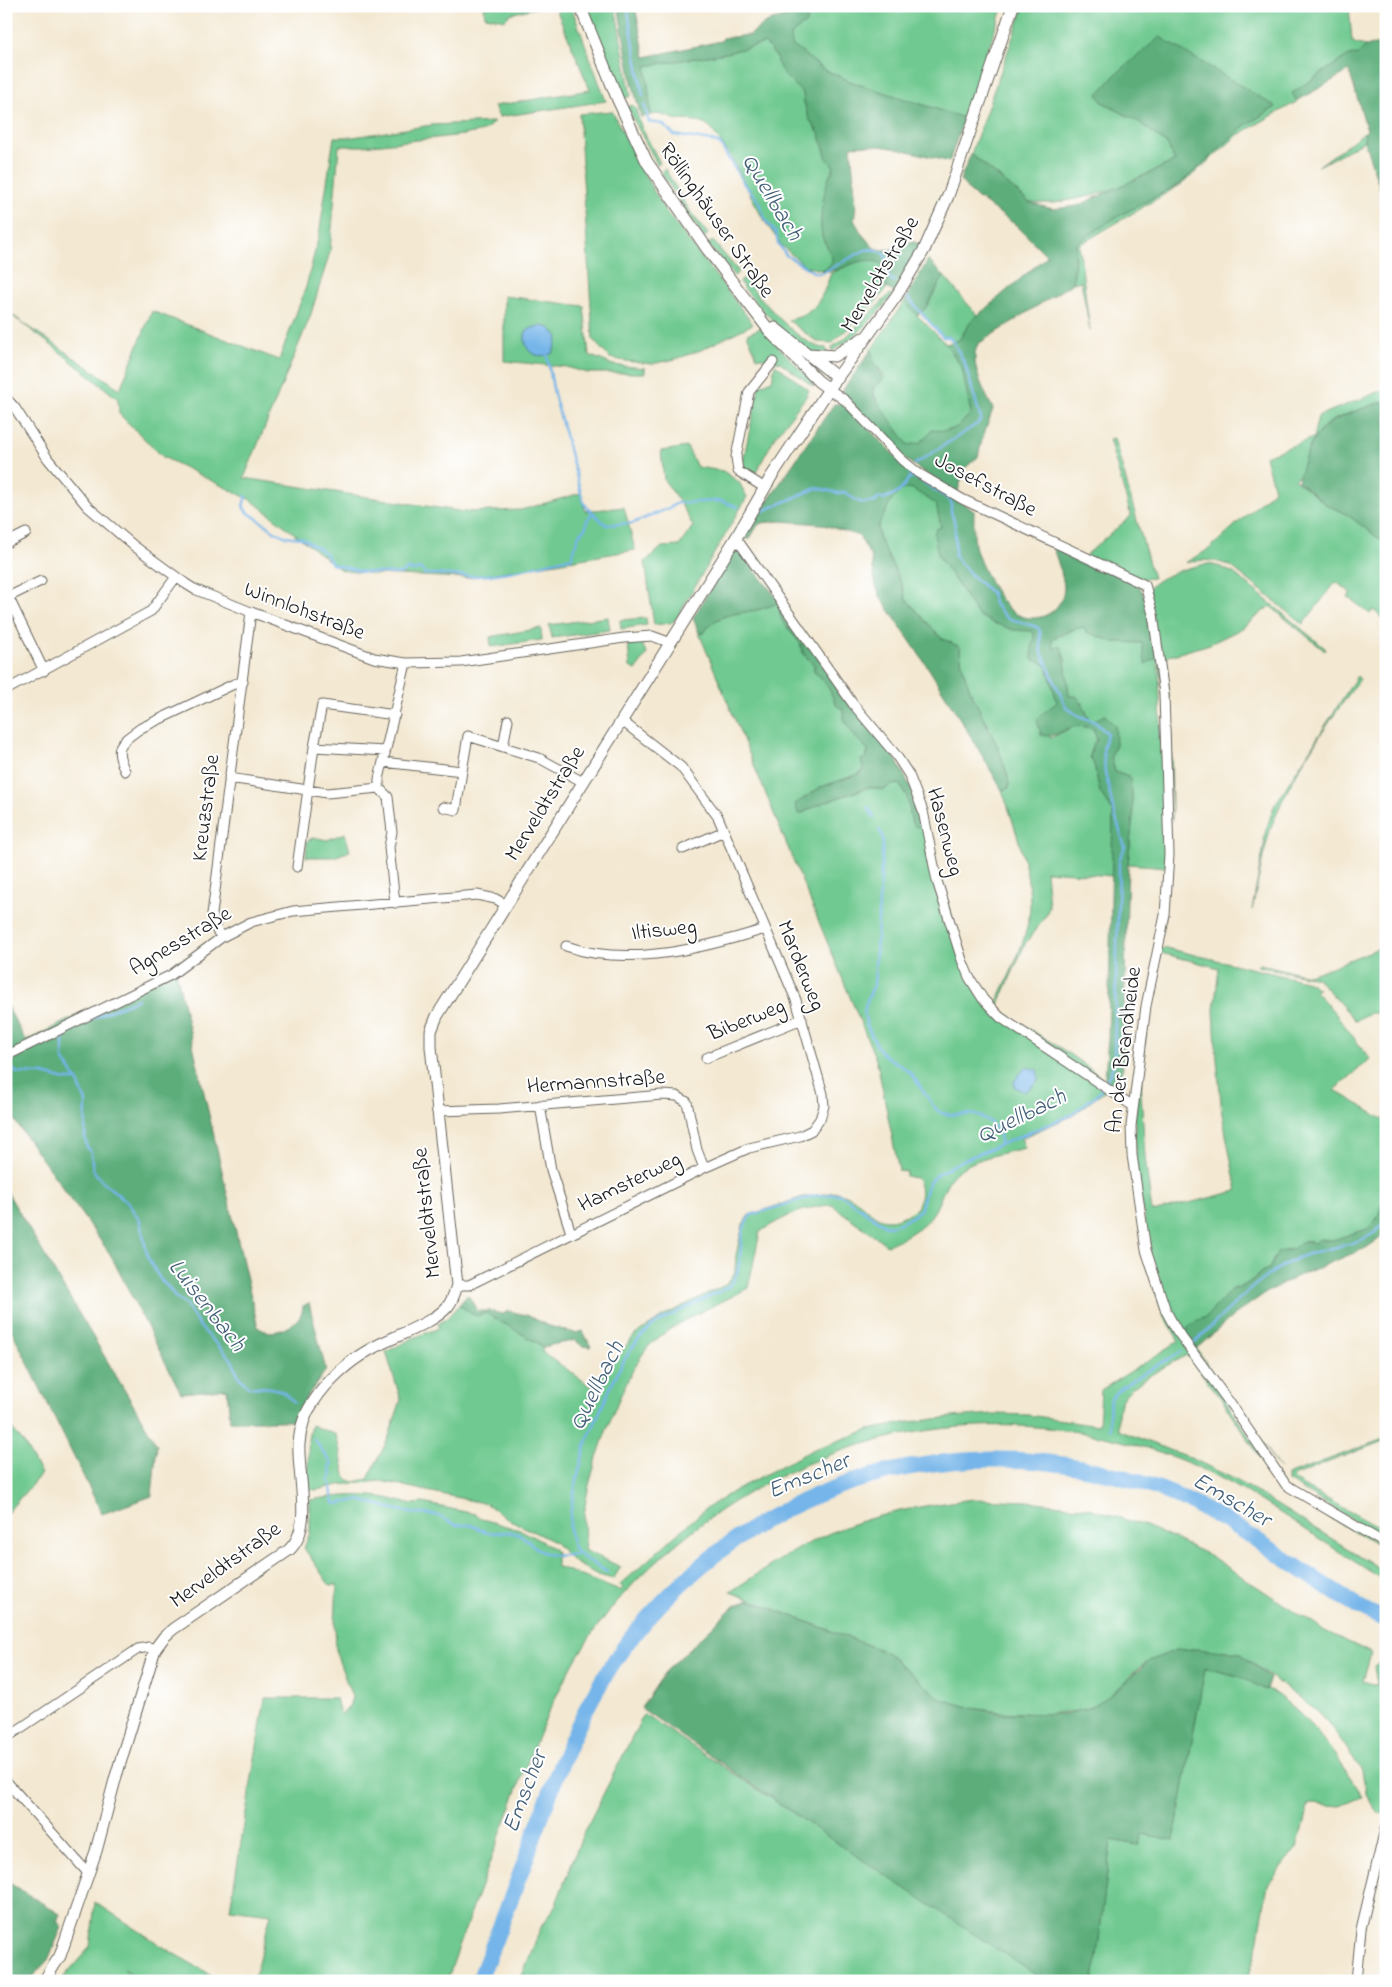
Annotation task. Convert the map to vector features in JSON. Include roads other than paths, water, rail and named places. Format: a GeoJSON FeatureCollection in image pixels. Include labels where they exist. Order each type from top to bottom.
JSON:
{"type":"FeatureCollection","features":[{"type":"Feature","properties":{"kind":"main road","name":"Röllinghäuser Straße"},"geometry":{"type":"LineString","coordinates":[[580,6],[618,100],[647,162],[708,250],[772,334],[829,390]]}},
{"type":"Feature","properties":{"kind":"main road","name":"Merveldtstraße"},"geometry":{"type":"LineString","coordinates":[[44,1981],[60,1956],[98,1844],[116,1776],[155,1649],[173,1629],[294,1546],[300,1536],[302,1527],[300,1437],[304,1419],[313,1402],[327,1384],[367,1351],[441,1312],[452,1300],[457,1285],[437,1111],[431,1031],[437,1016],[671,643],[736,538],[764,488],[829,390],[897,295],[924,250],[948,196],[1013,6]]}},
{"type":"Feature","properties":{"kind":"main road","name":"Röllinghäuser Straße"},"geometry":{"type":"LineString","coordinates":[[763,320],[838,378]]}},
{"type":"Feature","properties":{"kind":"main road"},"geometry":{"type":"LineString","coordinates":[[806,353],[834,356],[850,348],[870,333]]}},
{"type":"Feature","properties":{"kind":"street"},"geometry":{"type":"LineString","coordinates":[[764,488],[738,471],[736,457],[749,392],[773,362]]}},
{"type":"Feature","properties":{"kind":"street","name":"Josefstraße"},"geometry":{"type":"LineString","coordinates":[[829,390],[846,402],[891,450],[918,473],[962,499],[1145,585]]}},
{"type":"Feature","properties":{"kind":"street","name":"Winnlohstraße"},"geometry":{"type":"LineString","coordinates":[[6,398],[15,408],[48,459],[87,506],[134,546],[194,590],[374,658],[406,663],[461,662],[624,638],[652,636],[671,643]]}},
{"type":"Feature","properties":{"kind":"street"},"geometry":{"type":"LineString","coordinates":[[6,543],[26,533]]}},
{"type":"Feature","properties":{"kind":"street","name":"Hasenweg"},"geometry":{"type":"LineString","coordinates":[[736,538],[853,704],[896,755],[909,775],[923,811],[937,881],[954,938],[969,977],[983,1000],[1000,1017],[1133,1106]]}},
{"type":"Feature","properties":{"kind":"street"},"geometry":{"type":"LineString","coordinates":[[6,690],[151,611],[176,577]]}},
{"type":"Feature","properties":{"kind":"street"},"geometry":{"type":"LineString","coordinates":[[41,581],[7,594],[44,671]]}},
{"type":"Feature","properties":{"kind":"street","name":"An der Brandheide"},"geometry":{"type":"LineString","coordinates":[[1145,585],[1153,614],[1164,694],[1168,879],[1165,915],[1146,1006],[1131,1126],[1132,1155],[1146,1250],[1156,1285],[1174,1324],[1286,1485],[1386,1544]]}},
{"type":"Feature","properties":{"kind":"street","name":"Kreuzstraße"},"geometry":{"type":"LineString","coordinates":[[222,937],[217,931],[212,914],[243,682],[250,612]]}},
{"type":"Feature","properties":{"kind":"street"},"geometry":{"type":"LineString","coordinates":[[379,788],[385,751],[406,663]]}},
{"type":"Feature","properties":{"kind":"street"},"geometry":{"type":"LineString","coordinates":[[126,771],[119,756],[122,743],[127,738],[141,728],[234,684],[243,682]]}},
{"type":"Feature","properties":{"kind":"street"},"geometry":{"type":"LineString","coordinates":[[297,867],[314,747],[322,706],[394,715]]}},
{"type":"Feature","properties":{"kind":"street"},"geometry":{"type":"LineString","coordinates":[[503,747],[508,720]]}},
{"type":"Feature","properties":{"kind":"street","name":"Marderweg"},"geometry":{"type":"LineString","coordinates":[[622,721],[681,768],[718,817],[796,1000],[823,1094],[824,1106],[820,1119]]}},
{"type":"Feature","properties":{"kind":"street"},"geometry":{"type":"LineString","coordinates":[[443,807],[456,810],[468,736],[539,758],[583,782]]}},
{"type":"Feature","properties":{"kind":"street"},"geometry":{"type":"LineString","coordinates":[[314,747],[385,751]]}},
{"type":"Feature","properties":{"kind":"street"},"geometry":{"type":"LineString","coordinates":[[383,762],[462,771]]}},
{"type":"Feature","properties":{"kind":"street"},"geometry":{"type":"LineString","coordinates":[[229,778],[327,793],[379,788],[388,796],[392,832],[389,847],[395,903]]}},
{"type":"Feature","properties":{"kind":"street"},"geometry":{"type":"LineString","coordinates":[[683,849],[724,832]]}},
{"type":"Feature","properties":{"kind":"street","name":"Agnesstraße"},"geometry":{"type":"LineString","coordinates":[[6,1056],[171,975],[222,937],[251,922],[293,911],[477,895],[496,899],[506,905]]}},
{"type":"Feature","properties":{"kind":"street","name":"Iltisweg"},"geometry":{"type":"LineString","coordinates":[[566,946],[602,954],[664,953],[704,947],[765,929]]}},
{"type":"Feature","properties":{"kind":"street","name":"Biberweg"},"geometry":{"type":"LineString","coordinates":[[706,1058],[802,1019]]}},
{"type":"Feature","properties":{"kind":"street","name":"Hermannstraße"},"geometry":{"type":"LineString","coordinates":[[437,1111],[662,1095],[677,1096],[687,1102],[697,1150],[704,1168]]}},
{"type":"Feature","properties":{"kind":"street"},"geometry":{"type":"LineString","coordinates":[[540,1105],[551,1170],[571,1234]]}},
{"type":"Feature","properties":{"kind":"street","name":"Hamsterweg"},"geometry":{"type":"LineString","coordinates":[[457,1285],[469,1284],[704,1168],[749,1148],[800,1136],[812,1130],[820,1119]]}},
{"type":"Feature","properties":{"kind":"street"},"geometry":{"type":"LineString","coordinates":[[6,1738],[138,1650],[150,1647],[155,1649]]}},
{"type":"Feature","properties":{"kind":"street"},"geometry":{"type":"LineString","coordinates":[[6,1781],[88,1873]]}},
{"type":"Feature","properties":{"kind":"street"},"geometry":{"type":"LineString","coordinates":[[1356,1981],[1361,1929],[1386,1825]]}},
{"type":"Feature","properties":{"kind":"water"},"geometry":{"type":"Polygon","coordinates":[[[542,326],[550,328],[558,337],[553,353],[540,356],[531,352],[525,338],[526,331],[542,326]]]}},
{"type":"Feature","properties":{"kind":"water"},"geometry":{"type":"Polygon","coordinates":[[[1026,1067],[1037,1070],[1039,1079],[1024,1092],[1015,1087],[1014,1081],[1026,1067]]]}},
{"type":"Feature","properties":{"kind":"waterway","name":"Quellbach"},"geometry":{"type":"LineString","coordinates":[[627,6],[643,96]]}},
{"type":"Feature","properties":{"kind":"waterway","name":"Quellbach"},"geometry":{"type":"LineString","coordinates":[[644,105],[649,122],[663,124],[674,135],[720,144],[744,184],[758,200],[766,221],[776,233],[778,243],[786,255],[815,273],[822,273],[865,250],[878,250],[885,256],[889,278],[894,281]]}},
{"type":"Feature","properties":{"kind":"waterway","name":"Quellbach"},"geometry":{"type":"LineString","coordinates":[[908,298],[943,337],[949,337],[954,343],[965,364],[981,419],[977,424],[915,464]]}},
{"type":"Feature","properties":{"kind":"waterway"},"geometry":{"type":"LineString","coordinates":[[547,355],[554,394],[584,504],[606,525],[633,523],[677,503],[721,501],[738,507]]}},
{"type":"Feature","properties":{"kind":"waterway","name":"Quellbach"},"geometry":{"type":"LineString","coordinates":[[607,1572],[577,1552],[572,1542],[570,1530],[572,1501],[589,1436],[625,1359],[645,1332],[664,1319],[731,1284],[738,1268],[743,1231],[751,1215],[813,1196],[840,1194],[884,1225],[898,1224],[909,1219],[921,1209],[930,1181],[937,1174],[961,1161],[1071,1115],[1099,1093],[1111,1072],[1114,1062],[1119,860],[1125,847],[1114,812],[1105,772],[1103,751],[1107,733],[1095,722],[1077,715],[1066,707],[1041,651],[1040,631],[1037,627],[1007,618],[994,604],[992,593],[975,579],[955,557],[955,525],[951,511],[951,501],[917,478],[910,477],[910,471]]}},
{"type":"Feature","properties":{"kind":"waterway"},"geometry":{"type":"LineString","coordinates":[[763,511],[817,488],[838,493],[845,492],[856,500],[865,503],[875,502],[880,497],[883,499],[899,492],[910,477]]}},
{"type":"Feature","properties":{"kind":"waterway"},"geometry":{"type":"LineString","coordinates":[[246,496],[243,506],[246,511],[284,536],[302,538],[325,553],[332,564],[363,572],[401,574],[409,568],[412,571],[421,569],[425,574],[488,575],[524,569],[572,557],[578,537],[586,527],[587,520],[592,514]]}},
{"type":"Feature","properties":{"kind":"waterway"},"geometry":{"type":"LineString","coordinates":[[868,807],[874,818]]}},
{"type":"Feature","properties":{"kind":"waterway"},"geometry":{"type":"LineString","coordinates":[[879,830],[883,840],[874,985],[865,1006],[866,1023],[873,1038],[886,1057],[905,1068],[911,1074],[938,1111],[949,1115],[968,1114],[986,1119],[998,1132],[1000,1144]]}},
{"type":"Feature","properties":{"kind":"waterway"},"geometry":{"type":"LineString","coordinates":[[76,1079],[63,1059],[63,1035],[100,1015],[138,999]]}},
{"type":"Feature","properties":{"kind":"waterway","name":"Luisenbach"},"geometry":{"type":"LineString","coordinates":[[6,1061],[17,1073],[43,1074],[66,1080],[77,1080],[86,1102],[85,1137],[87,1147],[91,1153],[93,1170],[103,1182],[128,1203],[140,1221],[148,1258],[160,1279],[175,1297],[186,1305],[201,1328],[232,1360],[239,1377],[249,1387],[274,1388],[284,1393],[294,1402]]}},
{"type":"Feature","properties":{"kind":"waterway"},"geometry":{"type":"LineString","coordinates":[[1194,1343],[1244,1295],[1270,1274],[1300,1257],[1359,1241],[1370,1236],[1386,1220]]}},
{"type":"Feature","properties":{"kind":"waterway"},"geometry":{"type":"LineString","coordinates":[[1110,1430],[1111,1399],[1115,1394],[1132,1381],[1182,1351]]}},
{"type":"Feature","properties":{"kind":"waterway","name":"Luisenbach"},"geometry":{"type":"LineString","coordinates":[[314,1439],[332,1463],[329,1468],[332,1474],[329,1479],[335,1504],[358,1500],[411,1513],[436,1515],[456,1525],[471,1525],[488,1533],[508,1532],[521,1535],[540,1551],[548,1554],[557,1556],[578,1554]]}},
{"type":"Feature","properties":{"kind":"waterway","name":"Emscher"},"geometry":{"type":"LineString","coordinates":[[479,1981],[563,1759],[592,1698],[620,1653],[649,1617],[681,1584],[732,1542],[787,1509],[846,1484],[908,1468],[971,1460],[1035,1461],[1099,1471],[1162,1490],[1212,1514],[1260,1542],[1349,1601],[1386,1620]]}}]}
